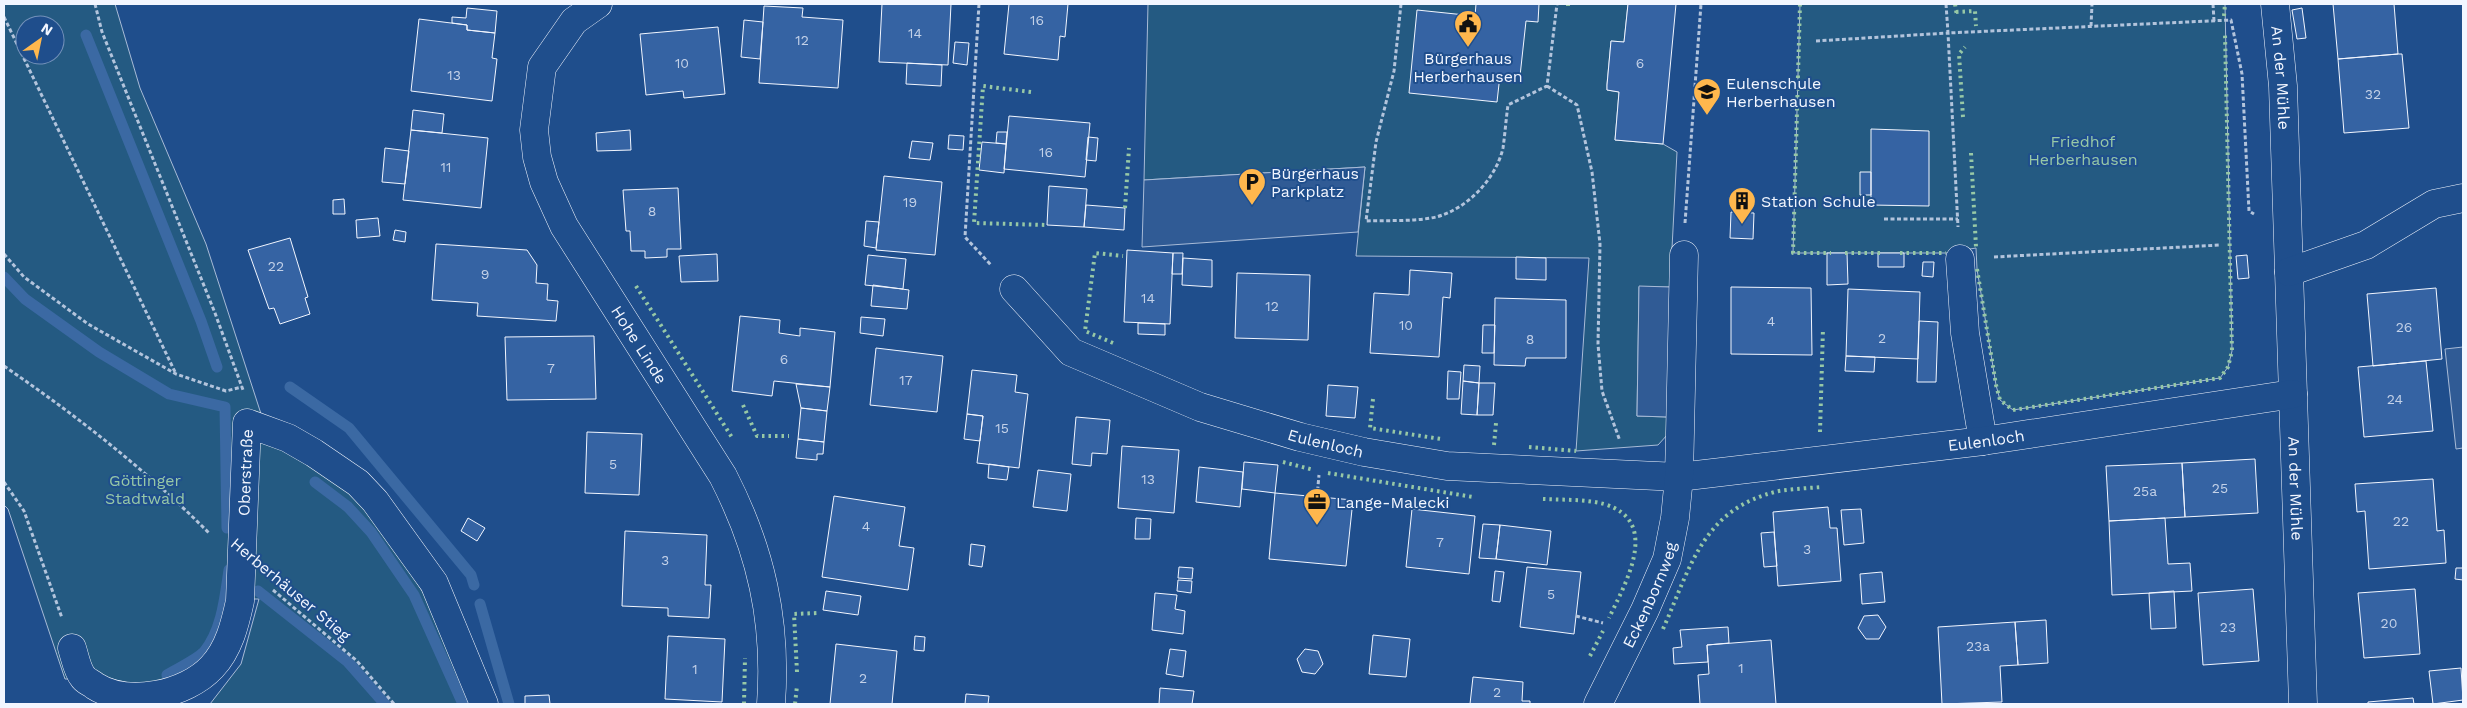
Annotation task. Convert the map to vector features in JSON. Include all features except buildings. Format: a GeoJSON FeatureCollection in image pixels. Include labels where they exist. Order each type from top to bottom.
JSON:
{"type":"FeatureCollection","features":[{"type":"Feature","properties":{"kind":"street","name":"Hohe Linde"},"geometry":{"type":"LineString","coordinates":[[598,4],[574,22],[542,67],[534,130],[537,157],[544,182],[564,226],[723,476],[740,511],[767,595],[772,631],[773,673],[770,704]]}},
{"type":"Feature","properties":{"kind":"street","name":"An der Mühle"},"geometry":{"type":"LineString","coordinates":[[2275,4],[2283,86],[2303,704]]}},
{"type":"Feature","properties":{"kind":"street"},"geometry":{"type":"LineString","coordinates":[[2289,272],[2366,245],[2434,204],[2463,198]]}},
{"type":"Feature","properties":{"kind":"street"},"geometry":{"type":"LineString","coordinates":[[1680,477],[1684,255]]}},
{"type":"Feature","properties":{"kind":"street"},"geometry":{"type":"LineString","coordinates":[[1960,259],[1965,333],[1983,441]]}},
{"type":"Feature","properties":{"kind":"street","name":"Eulenloch"},"geometry":{"type":"LineString","coordinates":[[1014,289],[1071,352],[1200,408],[1300,437],[1364,452],[1447,466],[1680,477],[1983,441],[2293,394]]}},
{"type":"Feature","properties":{"kind":"street","name":"Oberstraße"},"geometry":{"type":"LineString","coordinates":[[72,648],[83,678],[104,691],[136,696],[162,694],[184,687],[202,677],[214,666],[226,646],[234,626],[240,601],[247,422],[288,438],[314,453],[358,483],[375,501],[434,583],[484,704]]}},
{"type":"Feature","properties":{"kind":"street","name":"Eckenbornweg"},"geometry":{"type":"LineString","coordinates":[[1598,704],[1642,617],[1667,559],[1680,477]]}},
{"type":"Feature","properties":{"kind":"path"},"geometry":{"type":"LineString","coordinates":[[95,4],[102,32],[242,387],[247,422]]}},
{"type":"Feature","properties":{"kind":"path"},"geometry":{"type":"LineString","coordinates":[[979,4],[965,237],[1014,289]]}},
{"type":"Feature","properties":{"kind":"path"},"geometry":{"type":"LineString","coordinates":[[1401,4],[1394,71],[1376,142],[1366,221],[1437,216],[1459,206],[1474,196],[1497,166],[1503,148],[1508,105],[1547,86]]}},
{"type":"Feature","properties":{"kind":"path"},"geometry":{"type":"LineString","coordinates":[[1547,86],[1556,4]]}},
{"type":"Feature","properties":{"kind":"path"},"geometry":{"type":"LineString","coordinates":[[1684,255],[1686,186],[1701,4]]}},
{"type":"Feature","properties":{"kind":"path"},"geometry":{"type":"LineString","coordinates":[[1946,4],[1960,259],[2220,245]]}},
{"type":"Feature","properties":{"kind":"path"},"geometry":{"type":"LineString","coordinates":[[2091,26],[2092,4]]}},
{"type":"Feature","properties":{"kind":"path"},"geometry":{"type":"LineString","coordinates":[[2213,4],[2214,21]]}},
{"type":"Feature","properties":{"kind":"path"},"geometry":{"type":"LineString","coordinates":[[4,17],[176,374]]}},
{"type":"Feature","properties":{"kind":"path"},"geometry":{"type":"LineString","coordinates":[[1816,41],[2231,20],[2242,74],[2249,211],[2288,231]]}},
{"type":"Feature","properties":{"kind":"path"},"geometry":{"type":"LineString","coordinates":[[1547,86],[1578,105],[1592,172],[1600,244],[1598,344],[1602,391],[1632,476]]}},
{"type":"Feature","properties":{"kind":"path"},"geometry":{"type":"LineString","coordinates":[[1884,219],[1958,219]]}},
{"type":"Feature","properties":{"kind":"path"},"geometry":{"type":"LineString","coordinates":[[4,254],[24,277],[73,314],[176,374],[226,391],[242,387]]}},
{"type":"Feature","properties":{"kind":"path","name":"Herberhäuser Stieg"},"geometry":{"type":"LineString","coordinates":[[4,366],[62,406],[125,455],[187,511],[241,566],[327,634],[357,661],[394,704]]}},
{"type":"Feature","properties":{"kind":"path"},"geometry":{"type":"LineString","coordinates":[[4,482],[24,511],[59,609]]}},
{"type":"Feature","properties":{"kind":"green space","name":"Göttinger Stadtwald"},"geometry":{"type":"Polygon","coordinates":[[[4,4],[115,4],[140,88],[206,244],[263,420],[348,490],[380,524],[424,594],[471,704],[210,704],[241,664],[259,599],[230,599],[217,640],[193,669],[158,683],[130,683],[107,678],[65,679],[8,509],[4,505],[4,4]]]}},
{"type":"Feature","properties":{"kind":"green space"},"geometry":{"type":"Polygon","coordinates":[[[1148,4],[1628,4],[1624,42],[1611,41],[1607,90],[1619,92],[1615,140],[1663,144],[1677,152],[1670,287],[1639,287],[1637,416],[1668,417],[1668,434],[1658,445],[1576,451],[1589,258],[1356,256],[1365,167],[1144,180],[1148,4]]]}},
{"type":"Feature","properties":{"kind":"green space","name":"Friedhof Herberhausen"},"geometry":{"type":"Polygon","coordinates":[[[1800,4],[2225,4],[2232,351],[2228,367],[2220,378],[2013,410],[2000,400],[1996,385],[1977,269],[1976,248],[1946,253],[1793,253],[1800,4]]]}},
{"type":"Feature","properties":{"kind":"shaded area","name":"Bürgerhaus Parkplatz"},"geometry":{"type":"Polygon","coordinates":[[[1365,167],[1358,232],[1142,247],[1144,180],[1365,167]]]}},
{"type":"Feature","properties":{"kind":"shaded area"},"geometry":{"type":"Polygon","coordinates":[[[1639,286],[1670,287],[1668,417],[1637,416],[1639,286]]]}},
{"type":"Feature","properties":{"kind":"shaded area"},"geometry":{"type":"Polygon","coordinates":[[[2463,347],[2463,448],[2456,449],[2445,349],[2463,347]]]}},
{"type":"Feature","properties":{"kind":"waterway"},"geometry":{"type":"LineString","coordinates":[[86,35],[201,321],[217,367]]}},
{"type":"Feature","properties":{"kind":"waterway"},"geometry":{"type":"LineString","coordinates":[[4,277],[25,299],[99,352],[169,394],[225,407],[227,528]]}},
{"type":"Feature","properties":{"kind":"waterway"},"geometry":{"type":"LineString","coordinates":[[290,387],[349,428],[471,575],[474,585]]}},
{"type":"Feature","properties":{"kind":"waterway"},"geometry":{"type":"LineString","coordinates":[[315,482],[348,507],[371,532],[414,595],[463,704]]}},
{"type":"Feature","properties":{"kind":"waterway"},"geometry":{"type":"LineString","coordinates":[[167,675],[200,655],[210,643],[222,613],[229,570]]}},
{"type":"Feature","properties":{"kind":"waterway"},"geometry":{"type":"LineString","coordinates":[[258,591],[348,662],[385,704]]}},
{"type":"Feature","properties":{"kind":"waterway"},"geometry":{"type":"LineString","coordinates":[[480,604],[509,704]]}},
{"type":"Feature","properties":{"kind":"hedge"},"geometry":{"type":"LineString","coordinates":[[1800,4],[1793,253],[1831,253]]}},
{"type":"Feature","properties":{"kind":"hedge"},"geometry":{"type":"LineString","coordinates":[[1955,4],[1957,16]]}},
{"type":"Feature","properties":{"kind":"hedge"},"geometry":{"type":"LineString","coordinates":[[2224,16],[2225,4]]}},
{"type":"Feature","properties":{"kind":"hedge"},"geometry":{"type":"LineString","coordinates":[[1956,12],[1975,11],[1976,26]]}},
{"type":"Feature","properties":{"kind":"hedge"},"geometry":{"type":"LineString","coordinates":[[1977,269],[1996,385],[2000,400],[2013,410],[2220,378],[2228,367],[2232,351],[2225,34]]}},
{"type":"Feature","properties":{"kind":"hedge"},"geometry":{"type":"LineString","coordinates":[[1963,117],[1959,54],[1965,47]]}},
{"type":"Feature","properties":{"kind":"hedge"},"geometry":{"type":"LineString","coordinates":[[1031,92],[983,86],[974,223],[1047,225]]}},
{"type":"Feature","properties":{"kind":"hedge"},"geometry":{"type":"LineString","coordinates":[[1125,208],[1129,148]]}},
{"type":"Feature","properties":{"kind":"hedge"},"geometry":{"type":"LineString","coordinates":[[1971,153],[1976,247]]}},
{"type":"Feature","properties":{"kind":"hedge"},"geometry":{"type":"LineString","coordinates":[[1113,343],[1085,331],[1095,253],[1123,256]]}},
{"type":"Feature","properties":{"kind":"hedge"},"geometry":{"type":"LineString","coordinates":[[1845,253],[1881,253]]}},
{"type":"Feature","properties":{"kind":"hedge"},"geometry":{"type":"LineString","coordinates":[[1900,253],[1946,253]]}},
{"type":"Feature","properties":{"kind":"hedge"},"geometry":{"type":"LineString","coordinates":[[636,286],[733,439]]}},
{"type":"Feature","properties":{"kind":"hedge"},"geometry":{"type":"LineString","coordinates":[[1820,432],[1823,328]]}},
{"type":"Feature","properties":{"kind":"hedge"},"geometry":{"type":"LineString","coordinates":[[1373,399],[1370,428],[1441,439]]}},
{"type":"Feature","properties":{"kind":"hedge"},"geometry":{"type":"LineString","coordinates":[[743,405],[757,436],[789,436]]}},
{"type":"Feature","properties":{"kind":"hedge"},"geometry":{"type":"LineString","coordinates":[[1494,445],[1496,423]]}},
{"type":"Feature","properties":{"kind":"hedge"},"geometry":{"type":"LineString","coordinates":[[1529,447],[1576,451]]}},
{"type":"Feature","properties":{"kind":"hedge"},"geometry":{"type":"LineString","coordinates":[[1283,462],[1314,470]]}},
{"type":"Feature","properties":{"kind":"hedge"},"geometry":{"type":"LineString","coordinates":[[1328,473],[1473,497]]}},
{"type":"Feature","properties":{"kind":"hedge"},"geometry":{"type":"LineString","coordinates":[[1663,629],[1692,562],[1716,526],[1733,511],[1753,499],[1779,491],[1822,487]]}},
{"type":"Feature","properties":{"kind":"hedge"},"geometry":{"type":"LineString","coordinates":[[1543,499],[1597,502],[1622,512],[1632,524],[1635,539],[1634,555],[1630,571],[1609,618]]}},
{"type":"Feature","properties":{"kind":"hedge"},"geometry":{"type":"LineString","coordinates":[[797,672],[794,614],[817,613]]}},
{"type":"Feature","properties":{"kind":"hedge"},"geometry":{"type":"LineString","coordinates":[[1590,656],[1603,631]]}},
{"type":"Feature","properties":{"kind":"hedge"},"geometry":{"type":"LineString","coordinates":[[744,704],[745,658]]}},
{"type":"Feature","properties":{"kind":"hedge"},"geometry":{"type":"LineString","coordinates":[[795,704],[797,686]]}},
{"type":"Feature","properties":{"kind":"place","name":"Bürgerhaus Herberhausen"},"geometry":{"type":"Point","coordinates":[1468,48]}},
{"type":"Feature","properties":{"kind":"place","name":"Eulenschule Herberhausen"},"geometry":{"type":"Point","coordinates":[1707,116]}},
{"type":"Feature","properties":{"kind":"place","name":"Bürgerhaus Parkplatz"},"geometry":{"type":"Point","coordinates":[1252,206]}},
{"type":"Feature","properties":{"kind":"place","name":"Station Schule"},"geometry":{"type":"Point","coordinates":[1742,225]}},
{"type":"Feature","properties":{"kind":"place","name":"Lange-Malecki"},"geometry":{"type":"Point","coordinates":[1317,526]}}]}
